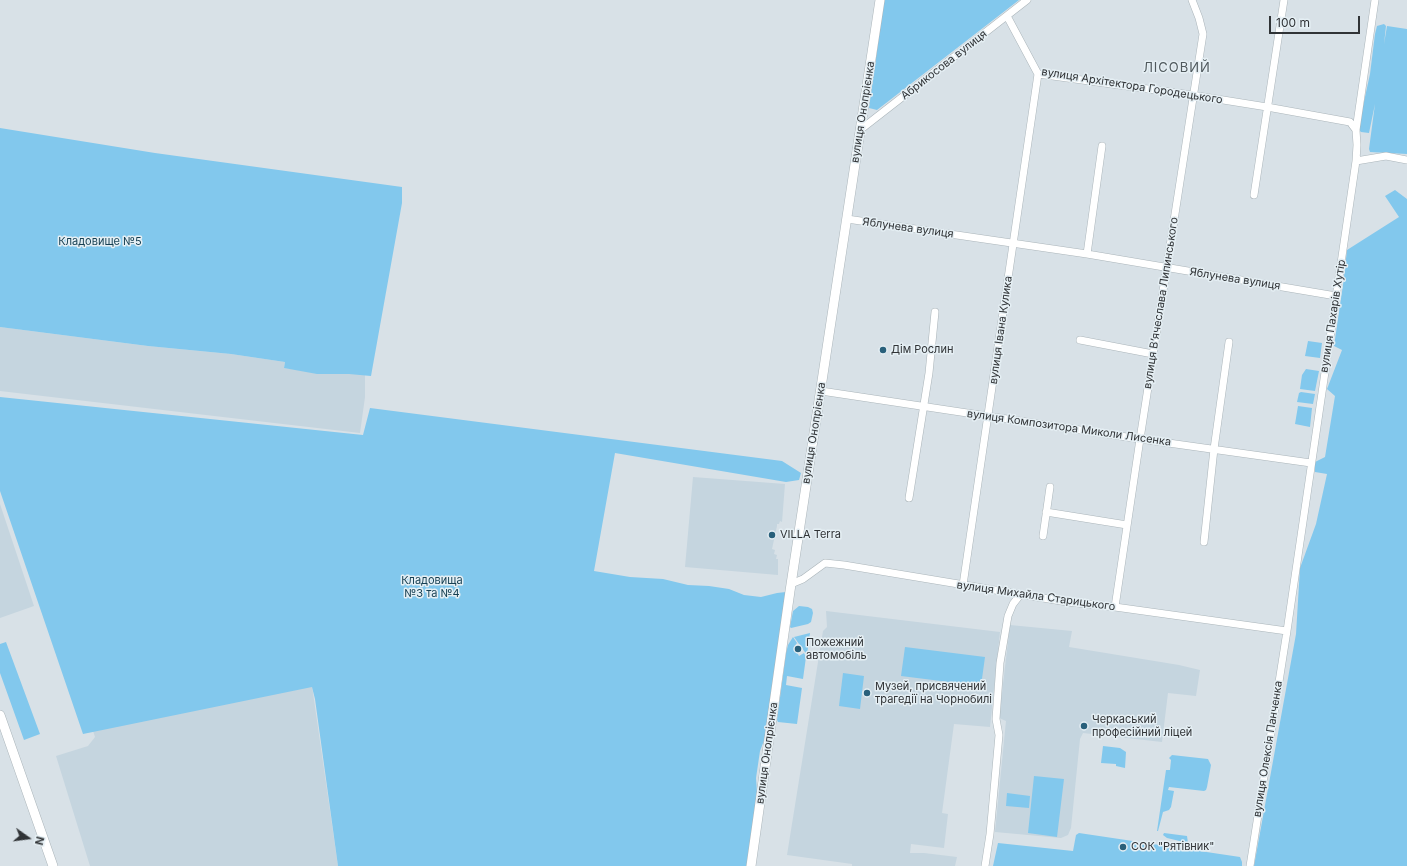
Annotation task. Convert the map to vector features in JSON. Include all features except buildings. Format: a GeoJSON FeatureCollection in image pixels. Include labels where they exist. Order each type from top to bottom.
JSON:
{"type":"FeatureCollection","features":[{"type":"Feature","properties":{"kind":"main road","name":"вулиця Онопрієнка"},"geometry":{"type":"LineString","coordinates":[[751,866],[791,584],[880,0]]}},
{"type":"Feature","properties":{"kind":"main road"},"geometry":{"type":"LineString","coordinates":[[0,715],[2,730],[52,866]]}},
{"type":"Feature","properties":{"kind":"street","name":"Абрикосова вулиця"},"geometry":{"type":"LineString","coordinates":[[860,130],[1027,0]]}},
{"type":"Feature","properties":{"kind":"street","name":"вулиця Вʼячеслава Липинського"},"geometry":{"type":"LineString","coordinates":[[1115,607],[1192,95],[1203,34],[1192,0]]}},
{"type":"Feature","properties":{"kind":"street"},"geometry":{"type":"LineString","coordinates":[[1254,195],[1284,0]]}},
{"type":"Feature","properties":{"kind":"street","name":"вулиця Пахарів Хутір"},"geometry":{"type":"LineString","coordinates":[[1287,631],[1356,161],[1356,130],[1375,0]]}},
{"type":"Feature","properties":{"kind":"street","name":"вулиця Архітектора Городецького"},"geometry":{"type":"LineString","coordinates":[[1007,16],[1038,74],[1267,107],[1350,122],[1356,130]]}},
{"type":"Feature","properties":{"kind":"street","name":"вулиця Івана Кулика"},"geometry":{"type":"LineString","coordinates":[[963,585],[1038,74]]}},
{"type":"Feature","properties":{"kind":"street"},"geometry":{"type":"LineString","coordinates":[[1087,254],[1102,146]]}},
{"type":"Feature","properties":{"kind":"street"},"geometry":{"type":"LineString","coordinates":[[1356,161],[1386,156],[1407,160]]}},
{"type":"Feature","properties":{"kind":"street","name":"Яблунева вулиця"},"geometry":{"type":"LineString","coordinates":[[847,219],[1087,254],[1336,296]]}},
{"type":"Feature","properties":{"kind":"street"},"geometry":{"type":"LineString","coordinates":[[909,498],[924,406],[935,312]]}},
{"type":"Feature","properties":{"kind":"street"},"geometry":{"type":"LineString","coordinates":[[1080,340],[1153,354]]}},
{"type":"Feature","properties":{"kind":"street"},"geometry":{"type":"LineString","coordinates":[[1204,542],[1214,449],[1230,342]]}},
{"type":"Feature","properties":{"kind":"street","name":"вулиця Композитора Миколи Лисенка"},"geometry":{"type":"LineString","coordinates":[[821,390],[988,417],[1311,462]]}},
{"type":"Feature","properties":{"kind":"street"},"geometry":{"type":"LineString","coordinates":[[1043,536],[1050,487]]}},
{"type":"Feature","properties":{"kind":"street"},"geometry":{"type":"LineString","coordinates":[[1046,512],[1127,525]]}},
{"type":"Feature","properties":{"kind":"street","name":"вулиця Михайла Старицького"},"geometry":{"type":"LineString","coordinates":[[791,584],[803,579],[825,563],[1067,602],[1115,607],[1287,631]]}},
{"type":"Feature","properties":{"kind":"street"},"geometry":{"type":"LineString","coordinates":[[985,866],[990,834],[999,735],[996,718],[1000,663],[1008,616],[1013,604],[1020,595]]}},
{"type":"Feature","properties":{"kind":"street","name":"вулиця Олексія Панченка"},"geometry":{"type":"LineString","coordinates":[[1250,866],[1287,631]]}},
{"type":"Feature","properties":{"kind":"shaded area"},"geometry":{"type":"Polygon","coordinates":[[[0,327],[148,346],[231,354],[285,362],[284,368],[365,374],[365,397],[360,433],[0,391],[0,327]]]}},
{"type":"Feature","properties":{"kind":"shaded area"},"geometry":{"type":"Polygon","coordinates":[[[693,477],[785,484],[782,522],[780,521],[779,524],[777,524],[772,549],[775,550],[774,554],[777,555],[776,559],[778,559],[778,575],[685,567],[693,477]]]}},
{"type":"Feature","properties":{"kind":"shaded area"},"geometry":{"type":"Polygon","coordinates":[[[0,504],[34,606],[0,618],[0,504]]]}},
{"type":"Feature","properties":{"kind":"shaded area"},"geometry":{"type":"Polygon","coordinates":[[[826,611],[1000,632],[990,727],[954,724],[942,813],[948,814],[944,848],[911,844],[910,853],[957,857],[955,866],[852,866],[852,864],[787,855],[823,631],[827,627],[826,611]]]}},
{"type":"Feature","properties":{"kind":"shaded area","name":"Черкаський професійний ліцей"},"geometry":{"type":"Polygon","coordinates":[[[1010,625],[1072,631],[1069,647],[1179,665],[1200,670],[1196,696],[1168,693],[1162,742],[1083,733],[1080,739],[1071,828],[1068,835],[1061,838],[995,832],[1006,721],[999,718],[1010,625]]]}},
{"type":"Feature","properties":{"kind":"shaded area"},"geometry":{"type":"Polygon","coordinates":[[[312,686],[338,866],[90,866],[56,756],[88,746],[95,737],[93,731],[312,686]]]}},
{"type":"Feature","properties":{"kind":"green space"},"geometry":{"type":"Polygon","coordinates":[[[884,0],[1019,0],[877,110],[869,108],[884,0]]]}},
{"type":"Feature","properties":{"kind":"green space"},"geometry":{"type":"Polygon","coordinates":[[[1384,24],[1386,26],[1384,44],[1387,26],[1407,29],[1407,154],[1370,152],[1369,149],[1375,104],[1369,133],[1361,132],[1358,129],[1370,74],[1375,34],[1377,26],[1384,24]]]}},
{"type":"Feature","properties":{"kind":"green space","name":"Кладовище №5"},"geometry":{"type":"Polygon","coordinates":[[[0,128],[155,153],[402,187],[402,203],[371,376],[317,374],[284,368],[285,362],[231,354],[148,346],[0,327],[0,128]]]}},
{"type":"Feature","properties":{"kind":"green space"},"geometry":{"type":"Polygon","coordinates":[[[1395,190],[1407,199],[1407,866],[1254,866],[1296,634],[1300,568],[1316,524],[1327,474],[1315,472],[1315,462],[1325,457],[1335,396],[1327,389],[1342,350],[1334,346],[1347,250],[1399,217],[1385,196],[1395,190]]]}},
{"type":"Feature","properties":{"kind":"green space"},"geometry":{"type":"Polygon","coordinates":[[[1308,341],[1322,343],[1320,358],[1305,356],[1308,341]]]}},
{"type":"Feature","properties":{"kind":"green space"},"geometry":{"type":"Polygon","coordinates":[[[1306,369],[1319,371],[1315,391],[1300,389],[1302,375],[1306,369]]]}},
{"type":"Feature","properties":{"kind":"green space"},"geometry":{"type":"Polygon","coordinates":[[[1299,393],[1315,394],[1313,404],[1297,402],[1299,393]]]}},
{"type":"Feature","properties":{"kind":"green space","name":"Кладовища №3 та №4"},"geometry":{"type":"Polygon","coordinates":[[[0,397],[363,435],[370,408],[782,461],[801,473],[799,480],[786,482],[615,453],[594,571],[630,577],[663,579],[688,585],[729,589],[744,595],[761,597],[786,592],[765,738],[760,751],[756,778],[757,792],[747,866],[338,866],[315,699],[312,687],[83,734],[0,491],[0,397]]]}},
{"type":"Feature","properties":{"kind":"green space"},"geometry":{"type":"Polygon","coordinates":[[[1298,406],[1312,408],[1310,427],[1295,424],[1298,406]]]}},
{"type":"Feature","properties":{"kind":"green space"},"geometry":{"type":"Polygon","coordinates":[[[799,606],[812,609],[813,613],[811,622],[791,628],[793,611],[799,606]]]}},
{"type":"Feature","properties":{"kind":"green space"},"geometry":{"type":"Polygon","coordinates":[[[810,633],[807,655],[794,637],[810,633]]]}},
{"type":"Feature","properties":{"kind":"green space"},"geometry":{"type":"Polygon","coordinates":[[[793,637],[797,643],[794,647],[799,656],[804,653],[806,657],[803,679],[787,676],[786,685],[802,688],[797,724],[778,722],[777,720],[786,653],[788,645],[793,637]]]}},
{"type":"Feature","properties":{"kind":"green space"},"geometry":{"type":"Polygon","coordinates":[[[6,642],[40,734],[24,740],[0,673],[0,644],[6,642]]]}},
{"type":"Feature","properties":{"kind":"green space"},"geometry":{"type":"Polygon","coordinates":[[[905,647],[985,657],[981,686],[901,676],[905,647]]]}},
{"type":"Feature","properties":{"kind":"green space"},"geometry":{"type":"Polygon","coordinates":[[[843,673],[864,676],[860,709],[839,706],[843,673]]]}},
{"type":"Feature","properties":{"kind":"green space"},"geometry":{"type":"Polygon","coordinates":[[[1103,746],[1120,748],[1126,752],[1125,768],[1116,766],[1116,764],[1101,763],[1103,746]]]}},
{"type":"Feature","properties":{"kind":"green space"},"geometry":{"type":"Polygon","coordinates":[[[1172,755],[1208,759],[1211,765],[1207,787],[1204,791],[1169,787],[1168,790],[1174,791],[1171,807],[1169,810],[1163,812],[1157,831],[1166,770],[1170,770],[1171,760],[1169,758],[1172,755]]]}},
{"type":"Feature","properties":{"kind":"green space"},"geometry":{"type":"Polygon","coordinates":[[[1034,776],[1064,779],[1057,837],[1028,833],[1034,776]]]}},
{"type":"Feature","properties":{"kind":"green space"},"geometry":{"type":"Polygon","coordinates":[[[1007,793],[1030,796],[1029,808],[1006,806],[1007,793]]]}},
{"type":"Feature","properties":{"kind":"green space","name":"СОК \"Рятівник\""},"geometry":{"type":"Polygon","coordinates":[[[1079,833],[1240,857],[1242,866],[993,866],[998,843],[1073,851],[1076,835],[1079,833]]]}},
{"type":"Feature","properties":{"kind":"green space"},"geometry":{"type":"Polygon","coordinates":[[[1164,833],[1187,836],[1188,843],[1167,838],[1163,835],[1164,833]]]}},
{"type":"Feature","properties":{"kind":"place","name":"Дім Рослин"},"geometry":{"type":"Point","coordinates":[883,350]}},
{"type":"Feature","properties":{"kind":"place","name":"VILLA Terra"},"geometry":{"type":"Point","coordinates":[772,535]}},
{"type":"Feature","properties":{"kind":"place","name":"Пожежний автомобіль"},"geometry":{"type":"Point","coordinates":[798,649]}},
{"type":"Feature","properties":{"kind":"place","name":"Музей, присвячений трагедії на Чорнобилі"},"geometry":{"type":"Point","coordinates":[867,693]}},
{"type":"Feature","properties":{"kind":"place","name":"Черкаський професійний ліцей"},"geometry":{"type":"Point","coordinates":[1084,726]}},
{"type":"Feature","properties":{"kind":"place","name":"СОК \"Рятівник\""},"geometry":{"type":"Point","coordinates":[1123,847]}},
{"type":"Feature","properties":{"kind":"district","name":"ЛІСОВИЙ"},"geometry":{"type":"Point","coordinates":[1177,68]}}]}
